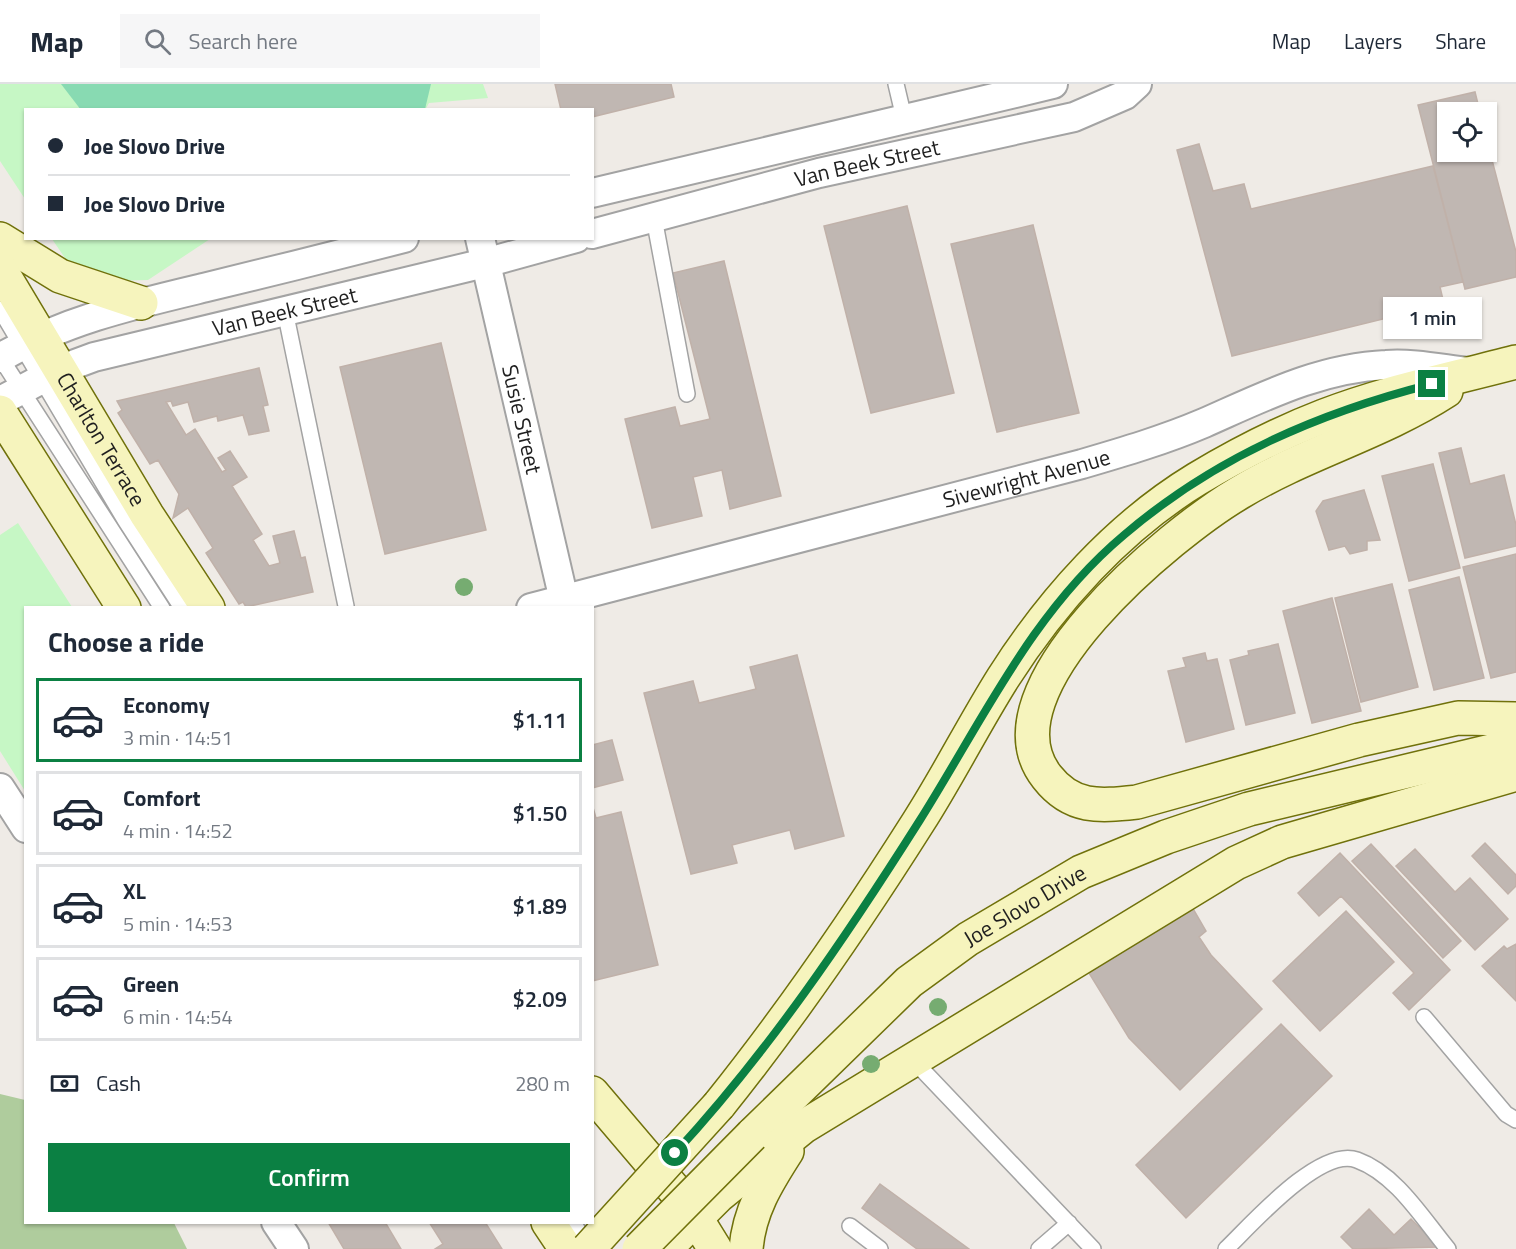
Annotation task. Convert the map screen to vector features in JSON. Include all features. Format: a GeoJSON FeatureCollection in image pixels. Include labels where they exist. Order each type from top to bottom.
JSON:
{"type":"FeatureCollection","features":[{"type":"Feature","properties":{"kind":"main road"},"geometry":{"type":"LineString","coordinates":[[0,238],[60,276],[141,303]]}},
{"type":"Feature","properties":{"kind":"main road","name":"Charlton Terrace"},"geometry":{"type":"LineString","coordinates":[[0,269],[12,351],[31,385],[147,515],[207,606]]}},
{"type":"Feature","properties":{"kind":"main road","name":"Sivewright Avenue"},"geometry":{"type":"LineString","coordinates":[[1473,373],[1516,364]]}},
{"type":"Feature","properties":{"kind":"main road"},"geometry":{"type":"LineString","coordinates":[[1473,373],[1412,412],[1239,493],[1168,545],[1120,588],[1074,638],[1047,679],[1033,714],[1032,731],[1035,754],[1044,773],[1056,789],[1078,802],[1096,806],[1137,802],[1359,740],[1447,721],[1516,719]]}},
{"type":"Feature","properties":{"kind":"main road"},"geometry":{"type":"LineString","coordinates":[[588,1249],[719,1105],[782,1026],[921,818],[1004,678],[1041,624],[1085,573],[1122,536],[1194,481],[1262,442],[1323,416],[1371,400],[1473,373]]}},
{"type":"Feature","properties":{"kind":"main road"},"geometry":{"type":"LineString","coordinates":[[0,412],[122,606]]}},
{"type":"Feature","properties":{"kind":"main road","name":"Joe Slovo Drive"},"geometry":{"type":"LineString","coordinates":[[639,1249],[909,982],[968,939],[1081,872],[1166,837],[1249,808],[1516,745]]}},
{"type":"Feature","properties":{"kind":"main road"},"geometry":{"type":"LineString","coordinates":[[665,1249],[726,1190],[803,1127],[1236,862],[1282,842],[1516,774]]}},
{"type":"Feature","properties":{"kind":"main road"},"geometry":{"type":"LineString","coordinates":[[594,1095],[698,1218],[715,1249]]}},
{"type":"Feature","properties":{"kind":"main road"},"geometry":{"type":"LineString","coordinates":[[746,1249],[747,1232],[758,1199],[803,1127]]}},
{"type":"Feature","properties":{"kind":"main road"},"geometry":{"type":"LineString","coordinates":[[549,1224],[566,1249]]}},
{"type":"Feature","properties":{"kind":"street","name":"Van Beek Street"},"geometry":{"type":"LineString","coordinates":[[594,193],[1053,84]]}},
{"type":"Feature","properties":{"kind":"street","name":"Van Beek Street"},"geometry":{"type":"LineString","coordinates":[[594,233],[819,173],[1074,117],[1125,95],[1137,84]]}},
{"type":"Feature","properties":{"kind":"street"},"geometry":{"type":"LineString","coordinates":[[888,159],[892,121]]}},
{"type":"Feature","properties":{"kind":"street"},"geometry":{"type":"LineString","coordinates":[[667,214],[668,175]]}},
{"type":"Feature","properties":{"kind":"street","name":"Van Beek Street"},"geometry":{"type":"LineString","coordinates":[[12,351],[80,321],[141,303],[396,240]]}},
{"type":"Feature","properties":{"kind":"street","name":"Van Beek Street"},"geometry":{"type":"LineString","coordinates":[[31,385],[94,357],[285,311],[483,251],[562,240]]}},
{"type":"Feature","properties":{"kind":"street","name":"Susie Street"},"geometry":{"type":"LineString","coordinates":[[483,251],[564,600]]}},
{"type":"Feature","properties":{"kind":"street","name":"Sivewright Avenue"},"geometry":{"type":"LineString","coordinates":[[539,606],[1082,464],[1156,442],[1276,390],[1317,377],[1385,365],[1416,365],[1473,373]]}},
{"type":"Feature","properties":{"kind":"street"},"geometry":{"type":"LineString","coordinates":[[0,788],[24,825]]}},
{"type":"Feature","properties":{"kind":"street"},"geometry":{"type":"LineString","coordinates":[[277,1224],[294,1249]]}},
{"type":"Feature","properties":{"kind":"lane"},"geometry":{"type":"LineString","coordinates":[[892,121],[896,84]]}},
{"type":"Feature","properties":{"kind":"lane"},"geometry":{"type":"LineString","coordinates":[[667,214],[687,394]]}},
{"type":"Feature","properties":{"kind":"lane"},"geometry":{"type":"LineString","coordinates":[[0,309],[12,351],[161,606]]}},
{"type":"Feature","properties":{"kind":"lane"},"geometry":{"type":"LineString","coordinates":[[285,311],[345,606]]}},
{"type":"Feature","properties":{"kind":"lane"},"geometry":{"type":"LineString","coordinates":[[31,385],[125,520],[181,606]]}},
{"type":"Feature","properties":{"kind":"lane"},"geometry":{"type":"LineString","coordinates":[[1424,1017],[1506,1114],[1516,1120]]}},
{"type":"Feature","properties":{"kind":"lane"},"geometry":{"type":"LineString","coordinates":[[913,1060],[1093,1249]]}},
{"type":"Feature","properties":{"kind":"lane"},"geometry":{"type":"LineString","coordinates":[[1226,1249],[1318,1166],[1338,1158],[1356,1159],[1380,1173],[1404,1195],[1448,1249]]}},
{"type":"Feature","properties":{"kind":"lane"},"geometry":{"type":"LineString","coordinates":[[594,1223],[610,1249]]}},
{"type":"Feature","properties":{"kind":"lane"},"geometry":{"type":"LineString","coordinates":[[1039,1249],[1069,1223]]}},
{"type":"Feature","properties":{"kind":"lane"},"geometry":{"type":"LineString","coordinates":[[574,1224],[588,1249]]}},
{"type":"Feature","properties":{"kind":"lane"},"geometry":{"type":"LineString","coordinates":[[850,1226],[880,1249]]}},
{"type":"Feature","properties":{"kind":"green space"},"geometry":{"type":"Polygon","coordinates":[[[0,84],[483,84],[488,98],[429,103],[426,108],[24,108],[24,197],[0,161],[0,84]]]}},
{"type":"Feature","properties":{"kind":"green space"},"geometry":{"type":"Polygon","coordinates":[[[61,84],[431,84],[425,108],[79,108],[61,84]]]}},
{"type":"Feature","properties":{"kind":"green space"},"geometry":{"type":"Polygon","coordinates":[[[53,240],[208,240],[148,280],[113,281],[67,261],[53,240]]]}},
{"type":"Feature","properties":{"kind":"green space"},"geometry":{"type":"Polygon","coordinates":[[[18,523],[71,606],[24,606],[24,789],[0,751],[0,535],[18,523]]]}},
{"type":"Feature","properties":{"kind":"green space"},"geometry":{"type":"Polygon","coordinates":[[[0,1094],[24,1100],[24,1224],[174,1224],[187,1249],[0,1249],[0,1094]]]}},
{"type":"Feature","properties":{"kind":"building"},"geometry":{"type":"Polygon","coordinates":[[[555,84],[671,84],[674,97],[594,117],[594,108],[561,108],[555,84]]]}},
{"type":"Feature","properties":{"kind":"building"},"geometry":{"type":"Polygon","coordinates":[[[1475,92],[1478,102],[1437,102],[1437,162],[1493,162],[1516,252],[1516,277],[1465,289],[1418,105],[1475,92]]]}},
{"type":"Feature","properties":{"kind":"building"},"geometry":{"type":"Polygon","coordinates":[[[1199,144],[1213,191],[1244,184],[1251,209],[1433,166],[1463,282],[1440,287],[1444,304],[1232,356],[1177,150],[1199,144]]]}},
{"type":"Feature","properties":{"kind":"building"},"geometry":{"type":"Polygon","coordinates":[[[907,206],[954,393],[871,413],[824,226],[907,206]]]}},
{"type":"Feature","properties":{"kind":"building"},"geometry":{"type":"Polygon","coordinates":[[[1033,225],[1079,413],[997,432],[951,244],[1033,225]]]}},
{"type":"Feature","properties":{"kind":"building"},"geometry":{"type":"Polygon","coordinates":[[[724,261],[781,496],[730,509],[722,470],[693,477],[702,516],[652,528],[625,419],[675,407],[680,426],[710,419],[673,273],[724,261]]]}},
{"type":"Feature","properties":{"kind":"building"},"geometry":{"type":"Polygon","coordinates":[[[441,343],[486,530],[385,554],[340,367],[441,343]]]}},
{"type":"Feature","properties":{"kind":"building"},"geometry":{"type":"Polygon","coordinates":[[[259,368],[268,405],[263,406],[269,431],[249,435],[243,415],[218,421],[217,416],[194,422],[188,402],[173,406],[171,401],[166,402],[186,435],[195,429],[222,472],[226,470],[218,458],[230,451],[247,477],[232,486],[262,534],[253,540],[269,566],[280,563],[273,536],[294,531],[301,558],[305,557],[313,592],[250,606],[245,606],[243,602],[239,604],[206,553],[213,548],[188,508],[173,518],[179,494],[158,460],[150,464],[118,413],[122,410],[117,401],[259,368]]]}},
{"type":"Feature","properties":{"kind":"building"},"geometry":{"type":"Polygon","coordinates":[[[1461,448],[1470,484],[1504,475],[1516,525],[1516,546],[1465,558],[1439,453],[1461,448]]]}},
{"type":"Feature","properties":{"kind":"building"},"geometry":{"type":"Polygon","coordinates":[[[1433,464],[1460,568],[1409,581],[1382,476],[1433,464]]]}},
{"type":"Feature","properties":{"kind":"building"},"geometry":{"type":"Polygon","coordinates":[[[1364,490],[1380,540],[1367,541],[1367,550],[1350,554],[1345,546],[1329,550],[1316,511],[1323,501],[1364,490]]]}},
{"type":"Feature","properties":{"kind":"building"},"geometry":{"type":"Polygon","coordinates":[[[1516,554],[1516,672],[1491,678],[1463,567],[1516,554]]]}},
{"type":"Feature","properties":{"kind":"building"},"geometry":{"type":"Polygon","coordinates":[[[1459,577],[1484,678],[1434,690],[1409,590],[1459,577]]]}},
{"type":"Feature","properties":{"kind":"building"},"geometry":{"type":"Polygon","coordinates":[[[1392,584],[1418,687],[1361,702],[1335,598],[1392,584]]]}},
{"type":"Feature","properties":{"kind":"building"},"geometry":{"type":"Polygon","coordinates":[[[1332,598],[1361,711],[1312,723],[1283,611],[1332,598]]]}},
{"type":"Feature","properties":{"kind":"building"},"geometry":{"type":"Polygon","coordinates":[[[1278,644],[1295,713],[1246,725],[1230,660],[1249,655],[1248,651],[1278,644]]]}},
{"type":"Feature","properties":{"kind":"building"},"geometry":{"type":"Polygon","coordinates":[[[1205,653],[1207,661],[1217,659],[1234,729],[1186,742],[1168,671],[1186,667],[1183,658],[1205,653]]]}},
{"type":"Feature","properties":{"kind":"building"},"geometry":{"type":"Polygon","coordinates":[[[797,655],[844,836],[795,849],[790,830],[732,845],[737,863],[691,874],[644,693],[693,681],[699,703],[756,689],[750,667],[797,655]]]}},
{"type":"Feature","properties":{"kind":"building"},"geometry":{"type":"Polygon","coordinates":[[[612,740],[623,780],[594,787],[594,744],[612,740]]]}},
{"type":"Feature","properties":{"kind":"building"},"geometry":{"type":"Polygon","coordinates":[[[594,811],[596,818],[621,812],[658,965],[594,981],[594,811]]]}},
{"type":"Feature","properties":{"kind":"building"},"geometry":{"type":"Polygon","coordinates":[[[1485,843],[1516,875],[1516,886],[1508,894],[1472,856],[1485,843]]]}},
{"type":"Feature","properties":{"kind":"building"},"geometry":{"type":"Polygon","coordinates":[[[1371,844],[1461,941],[1443,958],[1352,861],[1371,844]]]}},
{"type":"Feature","properties":{"kind":"building"},"geometry":{"type":"Polygon","coordinates":[[[1415,849],[1455,892],[1470,878],[1508,919],[1475,950],[1396,866],[1415,849]]]}},
{"type":"Feature","properties":{"kind":"building"},"geometry":{"type":"Polygon","coordinates":[[[1340,853],[1450,970],[1409,1010],[1393,993],[1414,973],[1341,896],[1319,916],[1298,893],[1340,853]]]}},
{"type":"Feature","properties":{"kind":"building"},"geometry":{"type":"Polygon","coordinates":[[[1192,907],[1206,931],[1199,937],[1211,955],[1262,1009],[1180,1090],[1129,1038],[1089,973],[1192,907]]]}},
{"type":"Feature","properties":{"kind":"building"},"geometry":{"type":"Polygon","coordinates":[[[1346,911],[1394,962],[1320,1031],[1273,981],[1346,911]]]}},
{"type":"Feature","properties":{"kind":"building"},"geometry":{"type":"Polygon","coordinates":[[[1516,944],[1516,1001],[1482,966],[1504,946],[1507,949],[1516,944]]]}},
{"type":"Feature","properties":{"kind":"building"},"geometry":{"type":"Polygon","coordinates":[[[1281,1024],[1332,1076],[1186,1218],[1136,1165],[1281,1024]]]}},
{"type":"Feature","properties":{"kind":"building"},"geometry":{"type":"Polygon","coordinates":[[[880,1184],[969,1249],[917,1249],[862,1208],[880,1184]]]}},
{"type":"Feature","properties":{"kind":"building"},"geometry":{"type":"Polygon","coordinates":[[[1369,1209],[1394,1235],[1411,1219],[1439,1247],[1353,1249],[1341,1237],[1369,1209]]]}},
{"type":"Feature","properties":{"kind":"building"},"geometry":{"type":"Polygon","coordinates":[[[329,1224],[386,1224],[401,1249],[344,1249],[329,1224]]]}},
{"type":"Feature","properties":{"kind":"building"},"geometry":{"type":"Polygon","coordinates":[[[430,1224],[486,1224],[502,1249],[435,1249],[443,1244],[430,1224]]]}},
{"type":"Feature","properties":{"kind":"route"},"geometry":{"type":"LineString","coordinates":[[675,1153],[719,1105],[782,1026],[921,818],[1004,678],[1047,615],[1085,573],[1122,536],[1194,481],[1262,442],[1323,416],[1371,400],[1432,384]]}}]}
